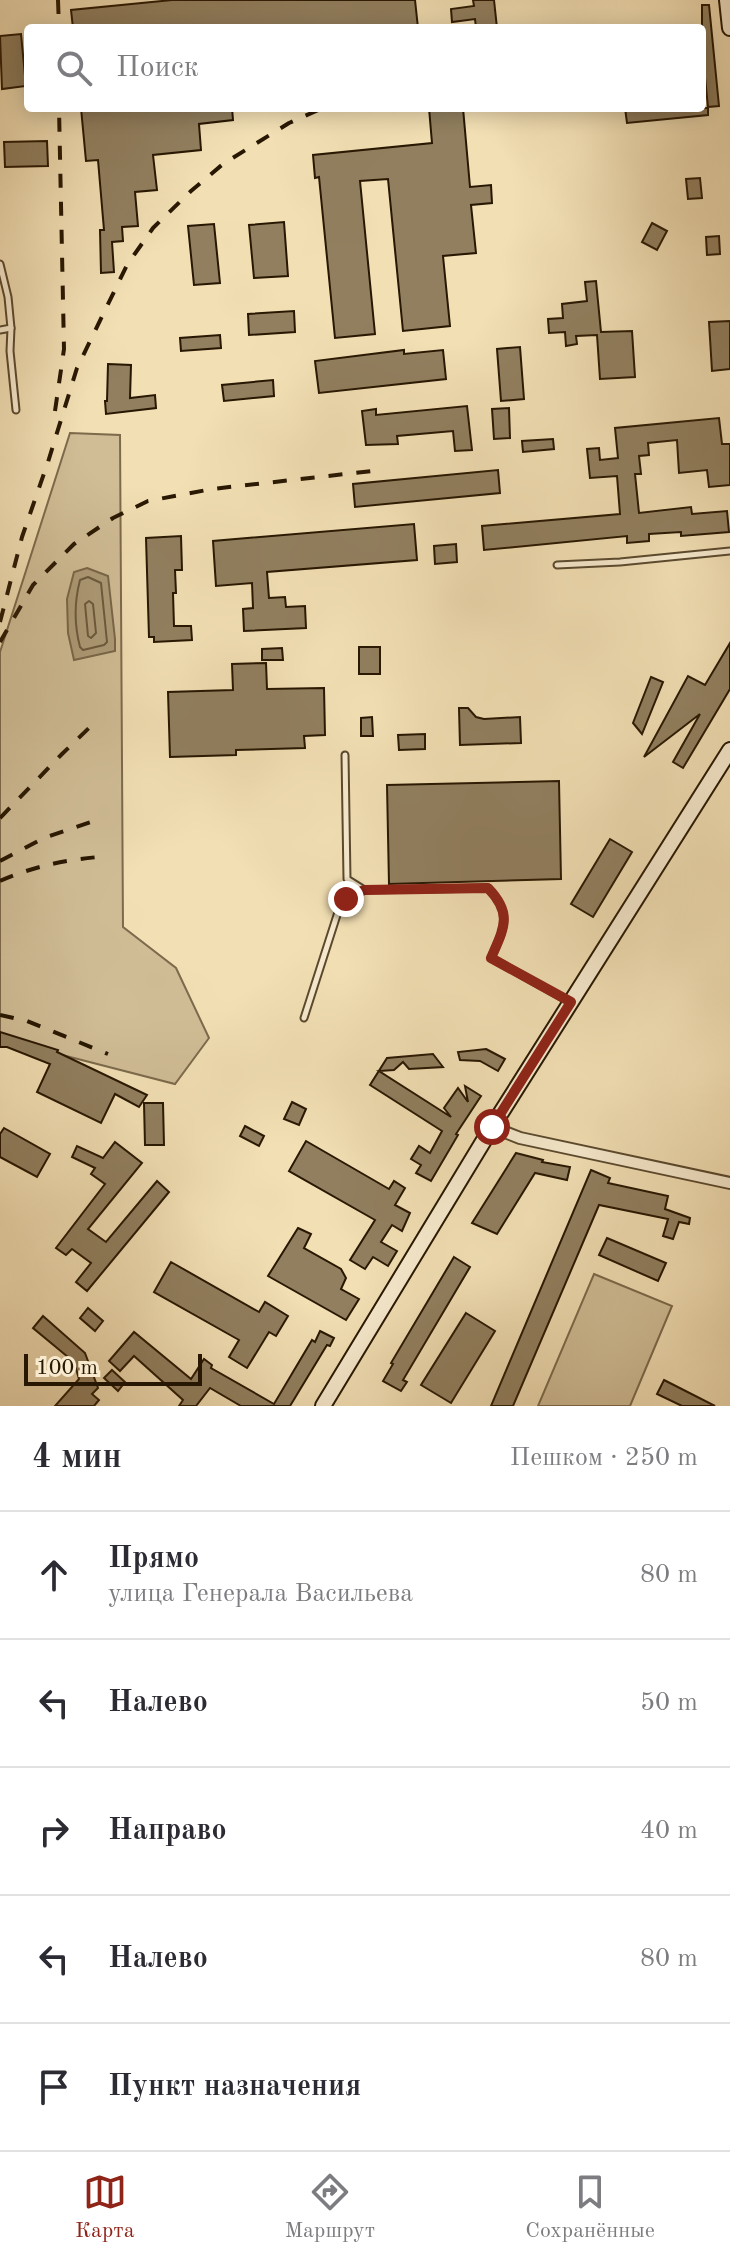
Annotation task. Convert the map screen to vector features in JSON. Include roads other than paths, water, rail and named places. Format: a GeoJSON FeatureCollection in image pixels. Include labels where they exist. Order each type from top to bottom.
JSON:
{"type":"FeatureCollection","features":[{"type":"Feature","properties":{"kind":"main road"},"geometry":{"type":"LineString","coordinates":[[727,0],[730,28]]}},
{"type":"Feature","properties":{"kind":"main road"},"geometry":{"type":"LineString","coordinates":[[323,1406],[492,1127],[730,750]]}},
{"type":"Feature","properties":{"kind":"street"},"geometry":{"type":"LineString","coordinates":[[492,1127],[520,1138],[730,1183]]}},
{"type":"Feature","properties":{"kind":"lane"},"geometry":{"type":"LineString","coordinates":[[0,264],[8,297],[16,410]]}},
{"type":"Feature","properties":{"kind":"lane"},"geometry":{"type":"LineString","coordinates":[[0,330],[11,328]]}},
{"type":"Feature","properties":{"kind":"lane"},"geometry":{"type":"LineString","coordinates":[[557,565],[730,551]]}},
{"type":"Feature","properties":{"kind":"lane"},"geometry":{"type":"LineString","coordinates":[[345,755],[347,879],[364,890]]}},
{"type":"Feature","properties":{"kind":"lane"},"geometry":{"type":"LineString","coordinates":[[304,1018],[338,912],[346,899],[364,890],[488,888],[500,901],[504,913],[502,932],[491,958],[571,1002]]}},
{"type":"Feature","properties":{"kind":"water"},"geometry":{"type":"Polygon","coordinates":[[[87,568],[108,576],[115,651],[74,660],[68,633],[67,599],[74,572],[87,568]]]}},
{"type":"Feature","properties":{"kind":"railway"},"geometry":{"type":"LineString","coordinates":[[58,0],[59,24]]}},
{"type":"Feature","properties":{"kind":"railway"},"geometry":{"type":"LineString","coordinates":[[55,411],[64,349],[59,112]]}},
{"type":"Feature","properties":{"kind":"railway"},"geometry":{"type":"LineString","coordinates":[[0,622],[22,537],[77,368],[127,265],[153,228],[223,164],[289,123],[314,112]]}},
{"type":"Feature","properties":{"kind":"railway"},"geometry":{"type":"LineString","coordinates":[[0,642],[33,585],[74,544],[113,518],[148,501],[212,489],[381,470]]}},
{"type":"Feature","properties":{"kind":"railway"},"geometry":{"type":"LineString","coordinates":[[0,818],[90,727]]}},
{"type":"Feature","properties":{"kind":"railway"},"geometry":{"type":"LineString","coordinates":[[0,861],[44,838],[97,820]]}},
{"type":"Feature","properties":{"kind":"railway"},"geometry":{"type":"LineString","coordinates":[[0,881],[48,865],[98,857]]}},
{"type":"Feature","properties":{"kind":"railway"},"geometry":{"type":"LineString","coordinates":[[0,1015],[27,1021],[108,1054]]}}]}
